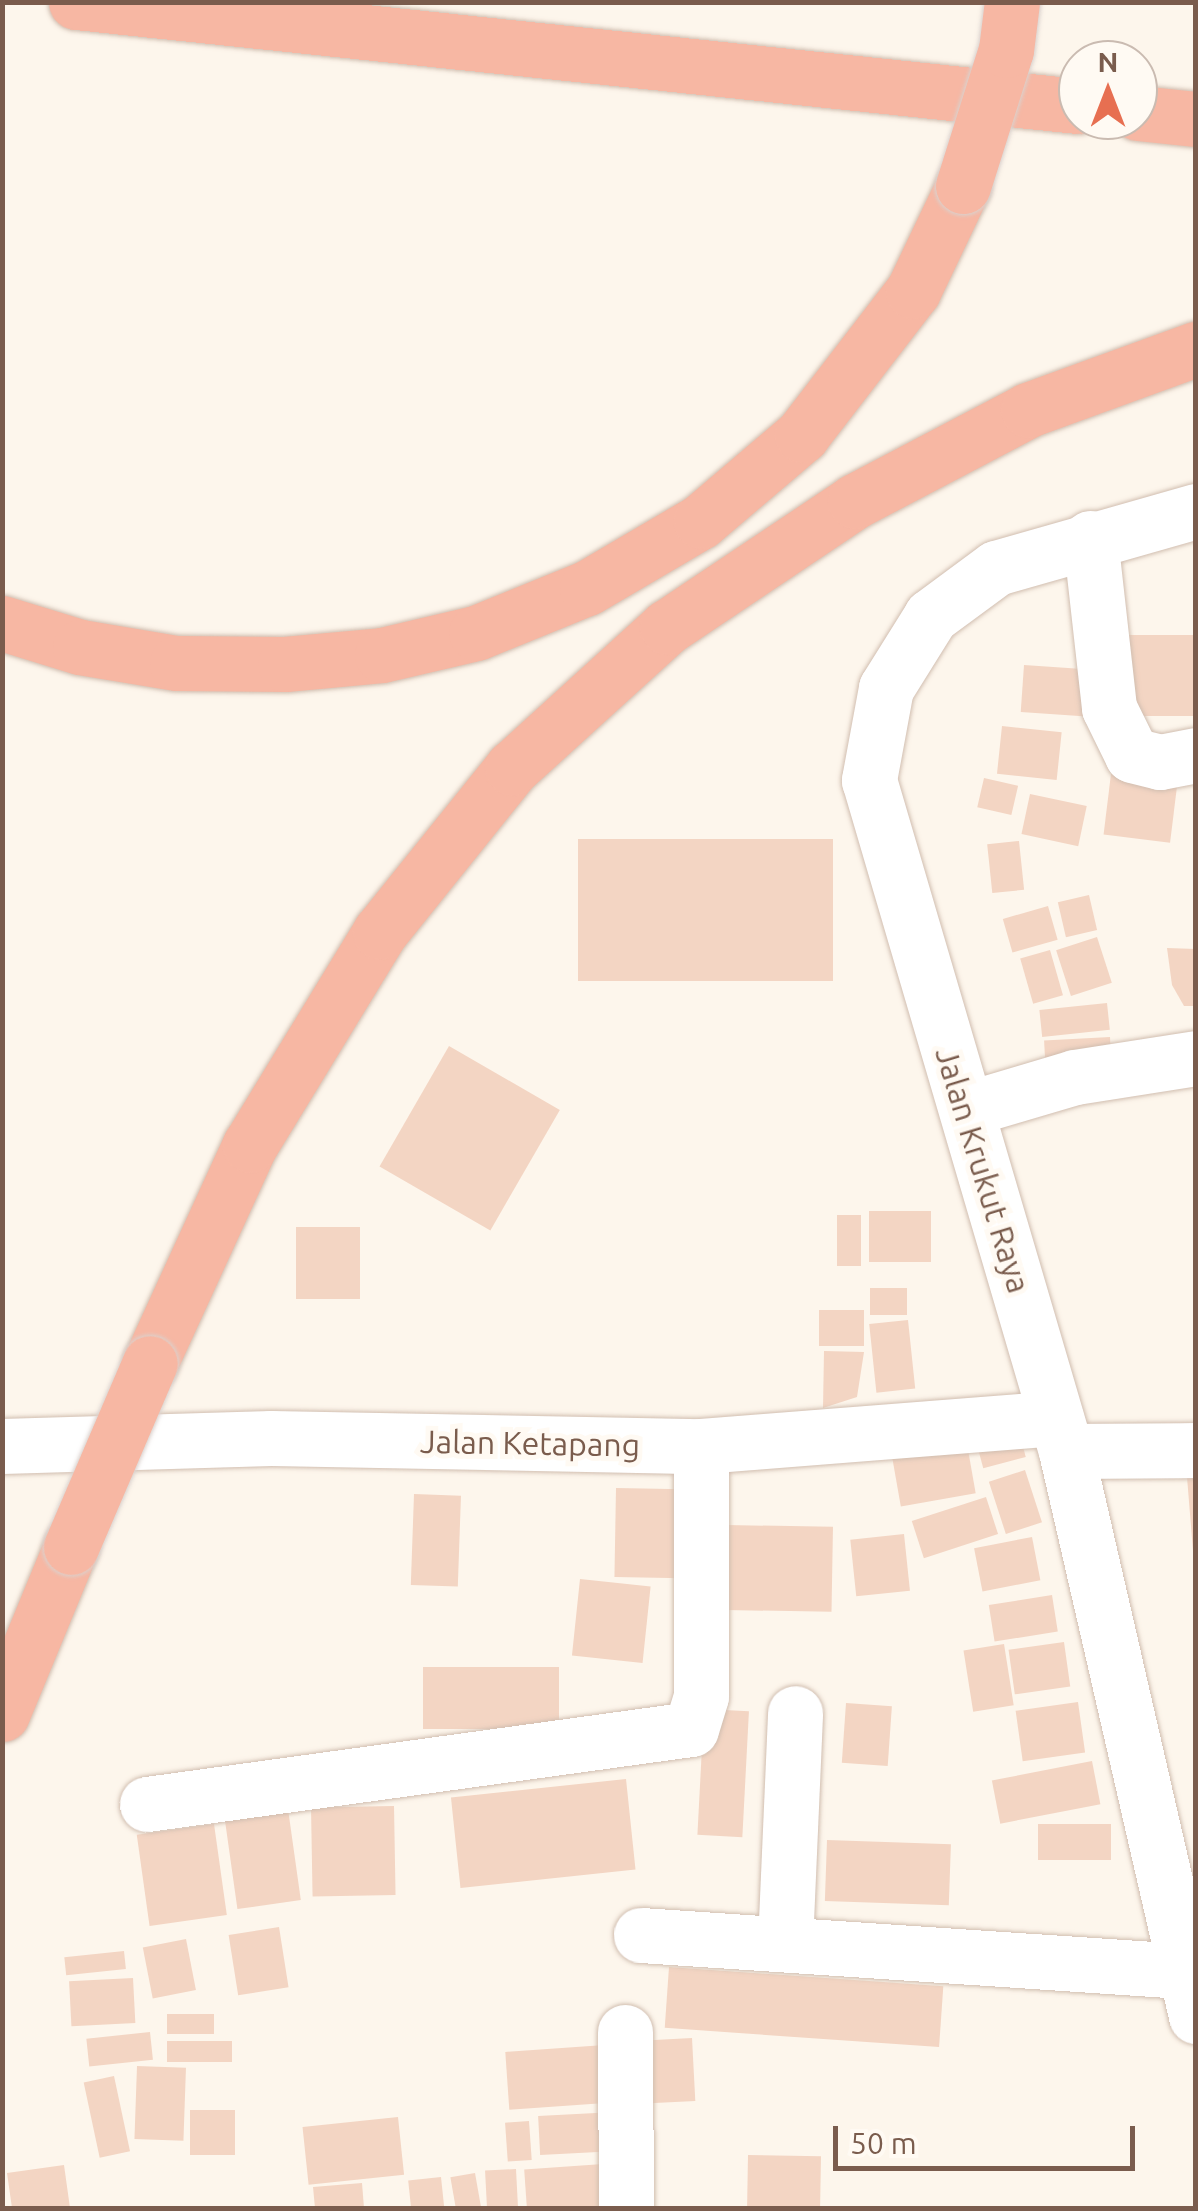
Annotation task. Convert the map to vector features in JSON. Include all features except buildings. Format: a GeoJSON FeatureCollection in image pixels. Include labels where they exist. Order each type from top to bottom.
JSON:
{"type":"FeatureCollection","features":[{"type":"Feature","properties":{"kind":"highway"},"geometry":{"type":"LineString","coordinates":[[76,2],[1058,104]]}},
{"type":"Feature","properties":{"kind":"highway"},"geometry":{"type":"LineString","coordinates":[[2,623],[80,646],[178,663],[284,664],[382,655],[476,632],[587,588],[701,521],[802,435],[913,291],[963,186],[1006,50],[1012,2]]}},
{"type":"Feature","properties":{"kind":"highway"},"geometry":{"type":"LineString","coordinates":[[1158,115],[1196,120]]}},
{"type":"Feature","properties":{"kind":"highway"},"geometry":{"type":"LineString","coordinates":[[2,1714],[150,1362],[250,1145],[380,932],[512,768],[667,626],[855,501],[1028,410],[1196,349]]}},
{"type":"Feature","properties":{"kind":"street","name":"Jalan Krukut Raya"},"geometry":{"type":"LineString","coordinates":[[1189,1993],[1001,1100],[869,780],[886,688],[931,616],[996,568],[1090,538],[1196,512]]}},
{"type":"Feature","properties":{"kind":"street"},"geometry":{"type":"LineString","coordinates":[[1090,538],[1109,708],[1132,755],[1160,762],[1196,755]]}},
{"type":"Feature","properties":{"kind":"street"},"geometry":{"type":"LineString","coordinates":[[1001,1100],[1075,1077],[1196,1058]]}},
{"type":"Feature","properties":{"kind":"street","name":"Jalan Ketapang"},"geometry":{"type":"LineString","coordinates":[[2,1446],[271,1438],[701,1446],[1072,1440],[1179,1450]]}},
{"type":"Feature","properties":{"kind":"street"},"geometry":{"type":"LineString","coordinates":[[147,1804],[691,1728],[701,1696],[701,1446]]}},
{"type":"Feature","properties":{"kind":"street"},"geometry":{"type":"LineString","coordinates":[[785,1944],[795,1712]]}},
{"type":"Feature","properties":{"kind":"street"},"geometry":{"type":"LineString","coordinates":[[641,1935],[785,1944],[1189,1993]]}},
{"type":"Feature","properties":{"kind":"street"},"geometry":{"type":"LineString","coordinates":[[625,2032],[626,2208]]}}]}
